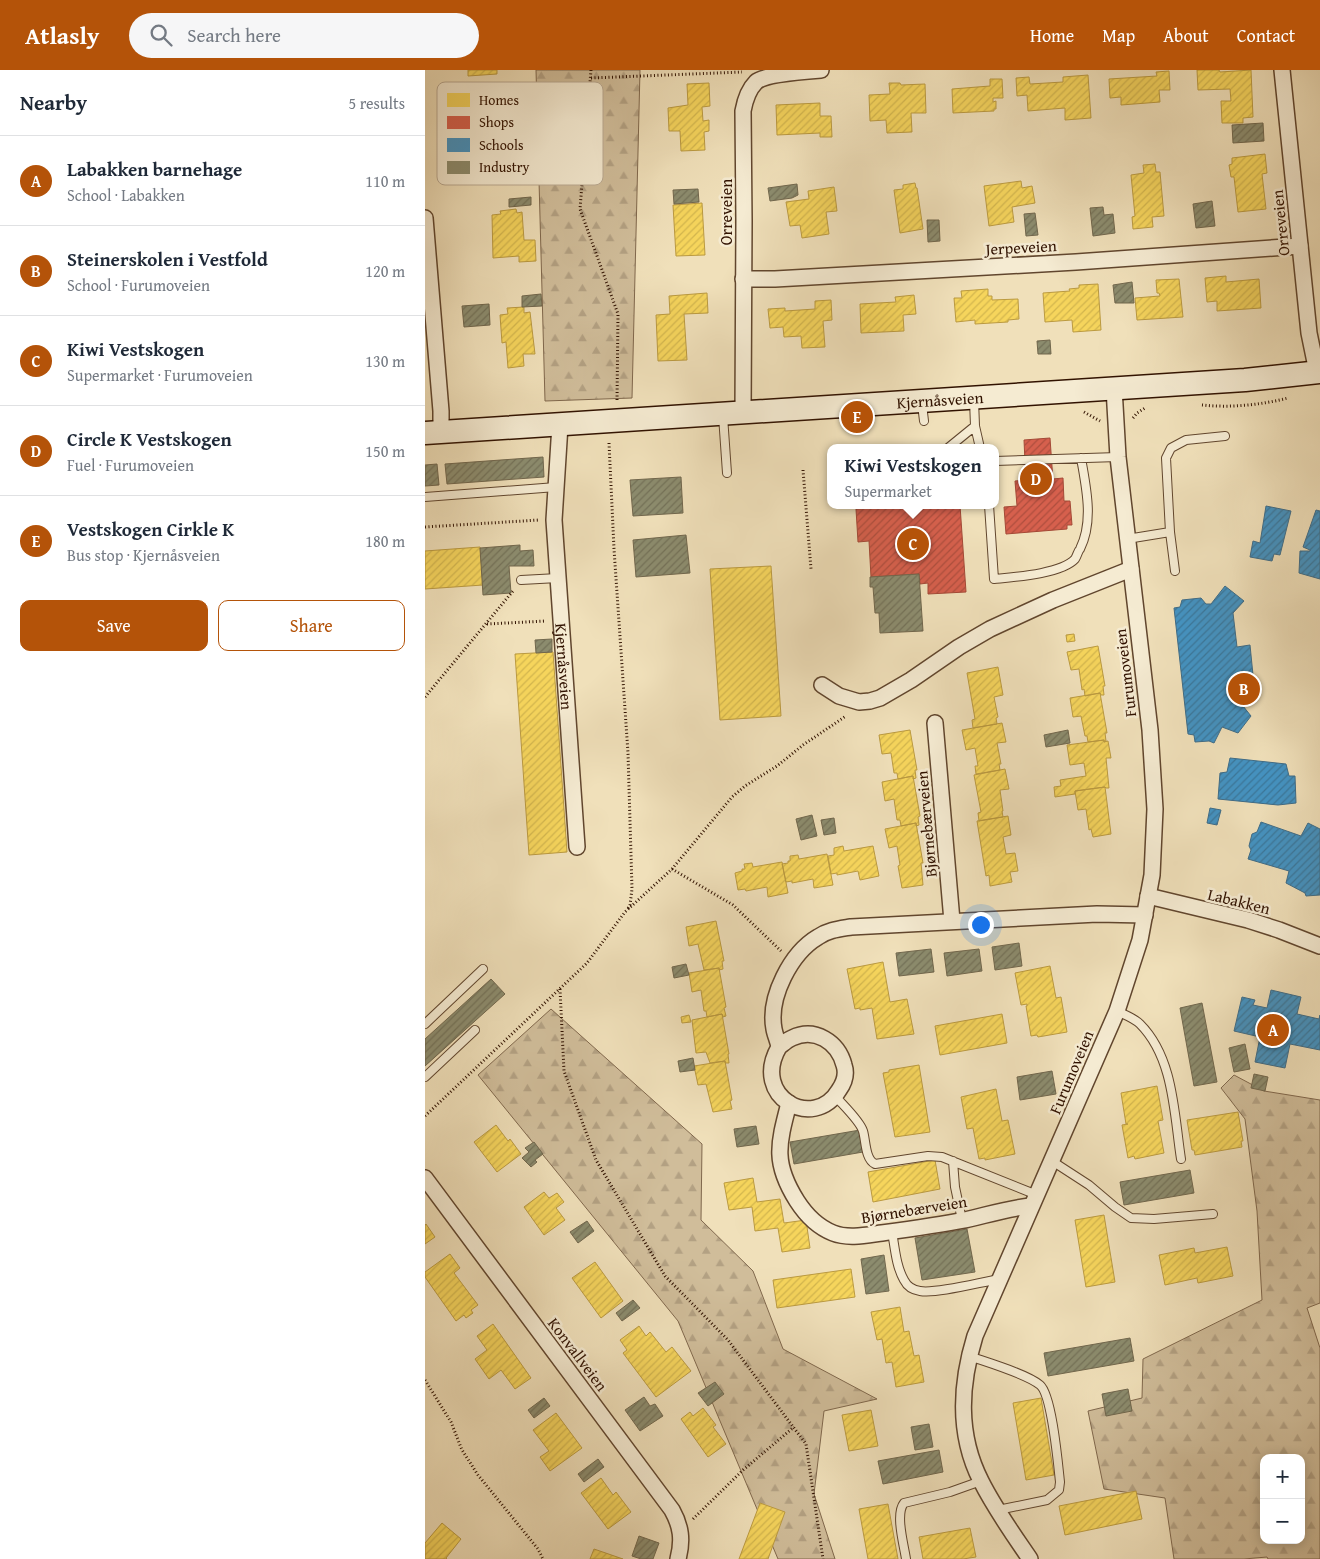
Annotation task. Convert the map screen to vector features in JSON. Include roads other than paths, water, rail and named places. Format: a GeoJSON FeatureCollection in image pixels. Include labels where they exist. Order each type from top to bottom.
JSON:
{"type":"FeatureCollection","features":[{"type":"Feature","properties":{"kind":"main road","name":"Kjernåsveien"},"geometry":{"type":"LineString","coordinates":[[433,433],[733,414],[923,411],[973,398],[1245,380],[1319,372]]}},
{"type":"Feature","properties":{"kind":"street","name":"Orreveien"},"geometry":{"type":"LineString","coordinates":[[733,414],[744,391],[743,110],[745,100],[756,82],[768,77],[821,70]]}},
{"type":"Feature","properties":{"kind":"street","name":"Orreveien"},"geometry":{"type":"LineString","coordinates":[[1282,70],[1309,333],[1319,372]]}},
{"type":"Feature","properties":{"kind":"street"},"geometry":{"type":"LineString","coordinates":[[425,218],[428,304],[441,410],[433,433]]}},
{"type":"Feature","properties":{"kind":"street","name":"Jerpeveien"},"geometry":{"type":"LineString","coordinates":[[743,280],[1066,262],[1300,246]]}},
{"type":"Feature","properties":{"kind":"street","name":"Furumoveien"},"geometry":{"type":"LineString","coordinates":[[1030,1559],[981,1481],[972,1459],[963,1418],[963,1394],[969,1356],[975,1336],[1117,1011],[1134,962],[1148,896],[1154,852],[1155,808],[1150,730],[1118,457],[1114,388]]}},
{"type":"Feature","properties":{"kind":"street","name":"Kjernåsveien"},"geometry":{"type":"LineString","coordinates":[[560,425],[554,520],[577,847]]}},
{"type":"Feature","properties":{"kind":"street"},"geometry":{"type":"LineString","coordinates":[[821,685],[839,696],[859,702],[880,698],[990,629],[1053,600],[1131,569]]}},
{"type":"Feature","properties":{"kind":"street","name":"Bjørnebærveien"},"geometry":{"type":"LineString","coordinates":[[935,723],[951,922]]}},
{"type":"Feature","properties":{"kind":"street","name":"Labakken"},"geometry":{"type":"LineString","coordinates":[[1148,896],[1248,920],[1320,946]]}},
{"type":"Feature","properties":{"kind":"street"},"geometry":{"type":"LineString","coordinates":[[779,1047],[773,1028],[774,1008],[781,980],[792,962],[810,942],[834,930],[851,927],[1097,914],[1145,915]]}},
{"type":"Feature","properties":{"kind":"street"},"geometry":{"type":"LineString","coordinates":[[805,1034],[820,1036],[833,1043],[842,1055],[846,1069],[843,1084],[836,1096],[823,1105],[808,1109],[789,1103],[780,1096],[771,1077],[773,1062],[779,1047],[791,1038],[805,1034]]}},
{"type":"Feature","properties":{"kind":"street","name":"Bjørnebærveien"},"geometry":{"type":"LineString","coordinates":[[789,1103],[782,1132],[781,1168],[787,1184],[802,1208],[816,1223],[835,1234],[859,1236],[892,1232],[962,1220],[1034,1201]]}},
{"type":"Feature","properties":{"kind":"street","name":"Konvallveien"},"geometry":{"type":"LineString","coordinates":[[425,1178],[672,1510],[681,1532],[678,1559]]}},
{"type":"Feature","properties":{"kind":"lane"},"geometry":{"type":"LineString","coordinates":[[973,398],[975,426],[979,444]]}},
{"type":"Feature","properties":{"kind":"lane"},"geometry":{"type":"LineString","coordinates":[[727,473],[733,414]]}},
{"type":"Feature","properties":{"kind":"lane"},"geometry":{"type":"LineString","coordinates":[[953,444],[975,426]]}},
{"type":"Feature","properties":{"kind":"lane"},"geometry":{"type":"LineString","coordinates":[[1175,571],[1170,532],[1165,468],[1166,458],[1171,448],[1186,440],[1225,436]]}},
{"type":"Feature","properties":{"kind":"lane"},"geometry":{"type":"LineString","coordinates":[[999,461],[1118,457]]}},
{"type":"Feature","properties":{"kind":"lane"},"geometry":{"type":"LineString","coordinates":[[989,509],[994,579],[1024,576],[1058,568],[1075,559],[1084,541],[1088,516],[1081,458]]}},
{"type":"Feature","properties":{"kind":"lane"},"geometry":{"type":"LineString","coordinates":[[425,497],[556,487]]}},
{"type":"Feature","properties":{"kind":"lane"},"geometry":{"type":"LineString","coordinates":[[1127,539],[1170,532]]}},
{"type":"Feature","properties":{"kind":"lane"},"geometry":{"type":"LineString","coordinates":[[521,580],[558,578]]}},
{"type":"Feature","properties":{"kind":"lane"},"geometry":{"type":"LineString","coordinates":[[425,1024],[483,969]]}},
{"type":"Feature","properties":{"kind":"lane"},"geometry":{"type":"LineString","coordinates":[[1117,1011],[1139,1023],[1156,1042],[1161,1053],[1168,1075],[1181,1159]]}},
{"type":"Feature","properties":{"kind":"lane"},"geometry":{"type":"LineString","coordinates":[[425,1077],[475,1030]]}},
{"type":"Feature","properties":{"kind":"lane"},"geometry":{"type":"LineString","coordinates":[[836,1096],[863,1128],[872,1162],[881,1164],[934,1156],[953,1161],[1034,1201]]}},
{"type":"Feature","properties":{"kind":"lane"},"geometry":{"type":"LineString","coordinates":[[953,1161],[955,1187],[962,1220]]}},
{"type":"Feature","properties":{"kind":"lane"},"geometry":{"type":"LineString","coordinates":[[1052,1161],[1089,1185],[1115,1208],[1131,1218],[1155,1219],[1213,1214]]}},
{"type":"Feature","properties":{"kind":"lane"},"geometry":{"type":"LineString","coordinates":[[892,1232],[899,1267],[905,1282],[912,1289],[933,1291],[1000,1279]]}},
{"type":"Feature","properties":{"kind":"lane"},"geometry":{"type":"LineString","coordinates":[[969,1356],[1032,1380],[1044,1389],[1048,1404],[1061,1482],[1059,1490],[1047,1500],[998,1510]]}},
{"type":"Feature","properties":{"kind":"lane"},"geometry":{"type":"LineString","coordinates":[[906,1559],[900,1516],[901,1506],[904,1503],[950,1492],[981,1481]]}},
{"type":"Feature","properties":{"kind":"place","name":"Vestskogen Cirkle K"},"geometry":{"type":"Point","coordinates":[857,417]}},
{"type":"Feature","properties":{"kind":"place","name":"Circle K Vestskogen"},"geometry":{"type":"Point","coordinates":[1036,479]}},
{"type":"Feature","properties":{"kind":"place","name":"Kiwi Vestskogen"},"geometry":{"type":"Point","coordinates":[913,544]}},
{"type":"Feature","properties":{"kind":"place","name":"Steinerskolen i Vestfold"},"geometry":{"type":"Point","coordinates":[1244,689]}},
{"type":"Feature","properties":{"kind":"place","name":"Labakken barnehage"},"geometry":{"type":"Point","coordinates":[1273,1030]}}]}
